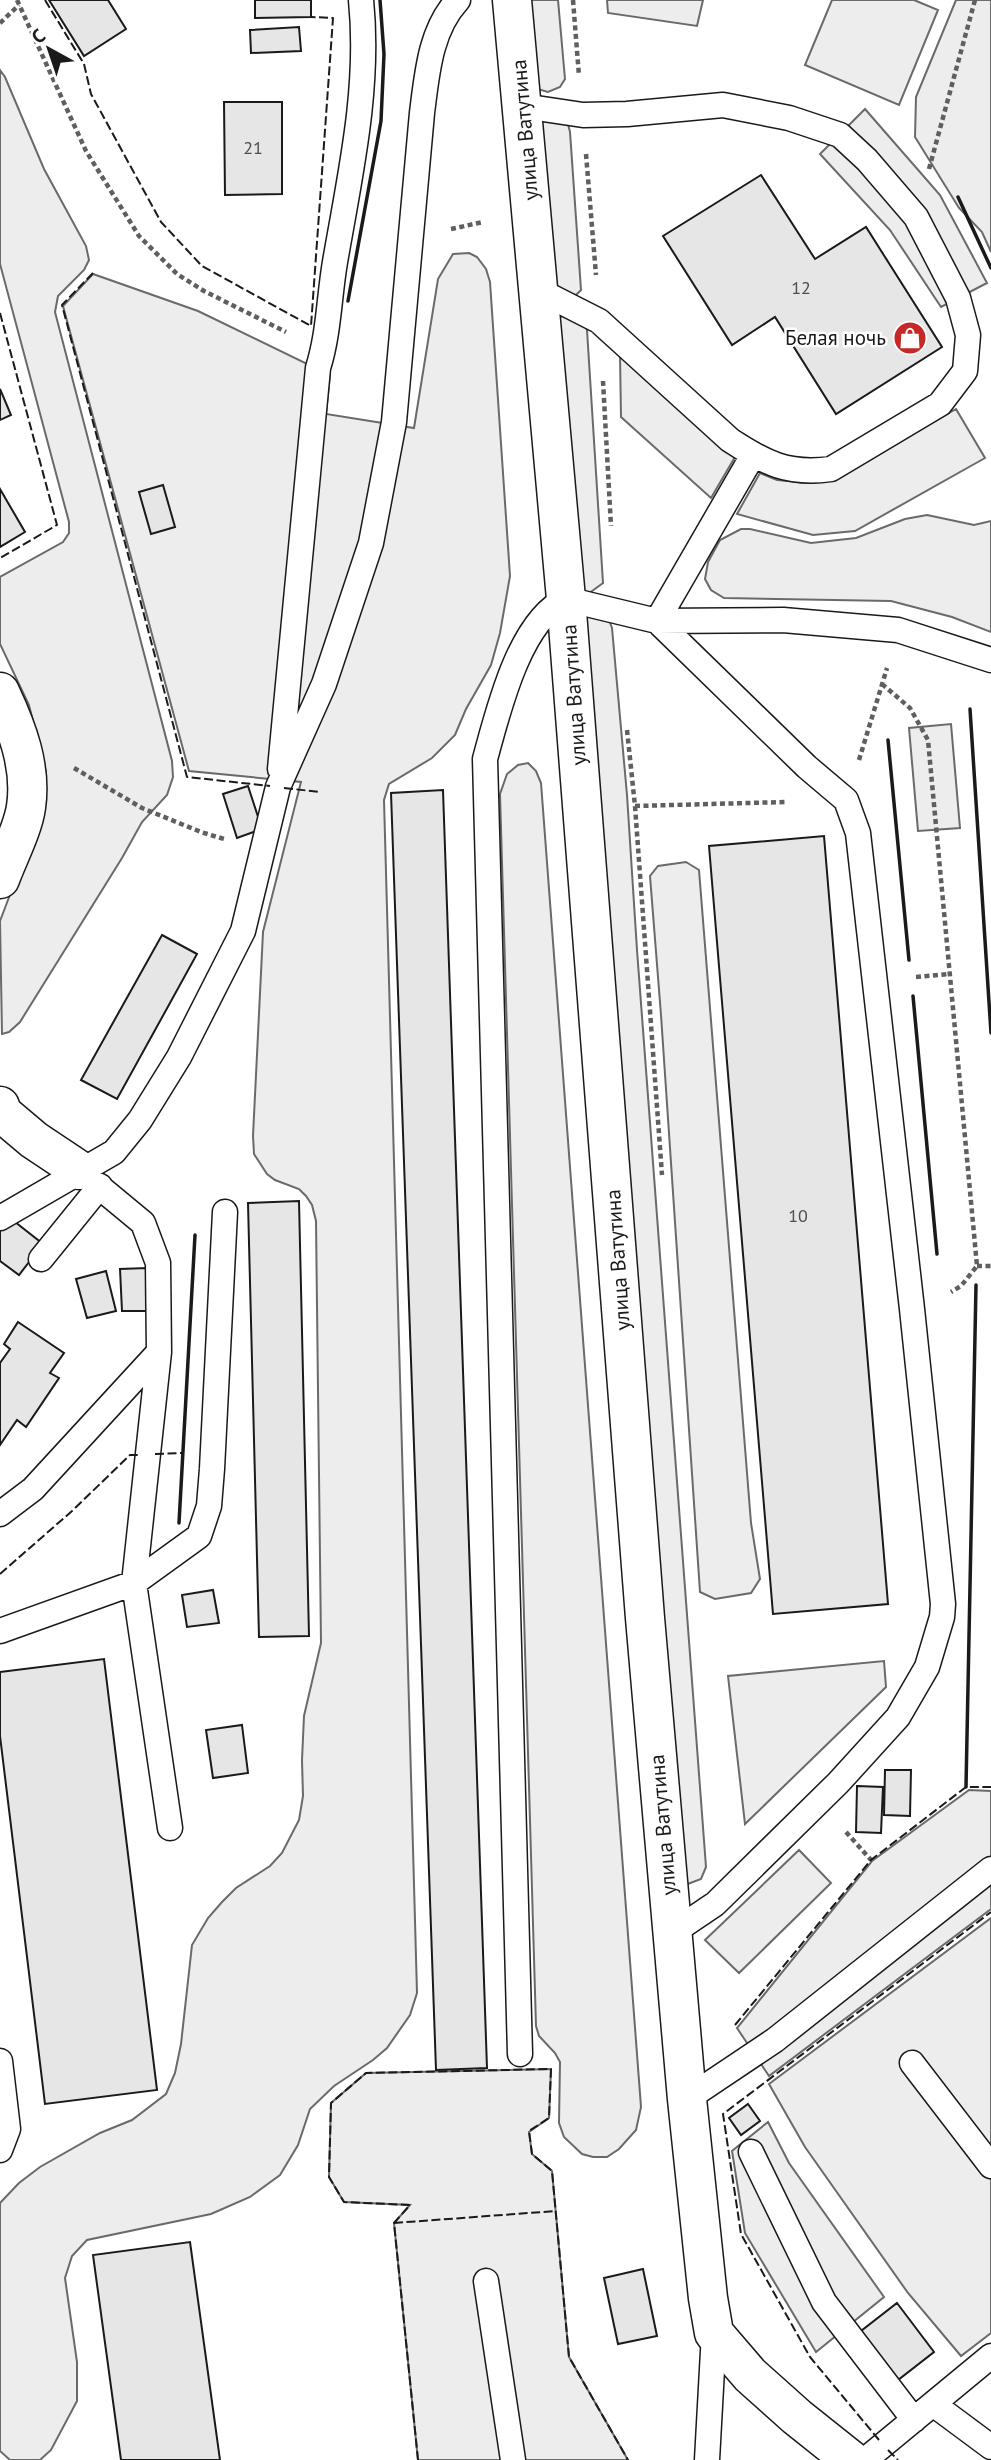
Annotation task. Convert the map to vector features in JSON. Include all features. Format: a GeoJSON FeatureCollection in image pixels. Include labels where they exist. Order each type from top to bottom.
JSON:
{"type":"FeatureCollection","features":[{"type":"Feature","properties":{"kind":"street","name":"улица Ватутина"},"geometry":{"type":"LineString","coordinates":[[512,0],[566,599],[645,1618],[687,2099],[713,2333]]}},
{"type":"Feature","properties":{"kind":"street"},"geometry":{"type":"LineString","coordinates":[[0,692],[15,723],[28,775],[26,809],[0,879]]}},
{"type":"Feature","properties":{"kind":"street"},"geometry":{"type":"LineString","coordinates":[[0,1107],[2,1112],[34,1140],[90,1178]]}},
{"type":"Feature","properties":{"kind":"street"},"geometry":{"type":"LineString","coordinates":[[713,2333],[750,2375],[851,2460]]}},
{"type":"Feature","properties":{"kind":"lane"},"geometry":{"type":"LineString","coordinates":[[41,1259],[90,1178],[140,1120],[179,1057],[243,931],[264,850],[278,787],[318,368],[325,345],[362,90],[364,31],[361,0]]}},
{"type":"Feature","properties":{"kind":"lane"},"geometry":{"type":"LineString","coordinates":[[278,787],[324,684],[371,543],[394,422],[422,113],[429,64],[444,15],[458,0]]}},
{"type":"Feature","properties":{"kind":"lane"},"geometry":{"type":"LineString","coordinates":[[523,106],[583,115],[627,114],[723,105],[789,118],[840,135],[867,160],[916,217],[958,298],[968,335],[965,371],[940,404],[831,469],[783,469],[753,455],[730,440],[599,321],[540,290]]}},
{"type":"Feature","properties":{"kind":"lane"},"geometry":{"type":"LineString","coordinates":[[657,621],[753,455]]}},
{"type":"Feature","properties":{"kind":"lane"},"geometry":{"type":"LineString","coordinates":[[520,2054],[485,759],[502,697],[538,622],[554,605],[566,599],[657,621],[783,620],[898,630],[991,660]]}},
{"type":"Feature","properties":{"kind":"lane"},"geometry":{"type":"LineString","coordinates":[[657,621],[807,767],[846,800],[858,833],[943,1604],[942,1617],[927,1667],[898,1717],[838,1783],[715,1904],[673,1933]]}},
{"type":"Feature","properties":{"kind":"lane"},"geometry":{"type":"LineString","coordinates":[[0,1218],[90,1178]]}},
{"type":"Feature","properties":{"kind":"lane"},"geometry":{"type":"LineString","coordinates":[[90,1178],[144,1223],[158,1263],[159,1352],[134,1583],[170,1829]]}},
{"type":"Feature","properties":{"kind":"lane"},"geometry":{"type":"LineString","coordinates":[[0,1631],[134,1583],[199,1535],[209,1506],[225,1212]]}},
{"type":"Feature","properties":{"kind":"lane"},"geometry":{"type":"LineString","coordinates":[[0,1514],[33,1489],[159,1352]]}},
{"type":"Feature","properties":{"kind":"lane"},"geometry":{"type":"LineString","coordinates":[[687,2099],[775,2040],[991,1869]]}},
{"type":"Feature","properties":{"kind":"lane"},"geometry":{"type":"LineString","coordinates":[[0,2061],[8,2129],[0,2150]]}},
{"type":"Feature","properties":{"kind":"lane"},"geometry":{"type":"LineString","coordinates":[[912,2063],[991,2166]]}},
{"type":"Feature","properties":{"kind":"lane"},"geometry":{"type":"LineString","coordinates":[[751,2152],[824,2302],[914,2420]]}},
{"type":"Feature","properties":{"kind":"lane"},"geometry":{"type":"LineString","coordinates":[[486,2281],[513,2460]]}},
{"type":"Feature","properties":{"kind":"lane"},"geometry":{"type":"LineString","coordinates":[[707,2460],[713,2333]]}},
{"type":"Feature","properties":{"kind":"lane"},"geometry":{"type":"LineString","coordinates":[[865,2460],[991,2356]]}},
{"type":"Feature","properties":{"kind":"lane"},"geometry":{"type":"LineString","coordinates":[[933,2404],[991,2447]]}},
{"type":"Feature","properties":{"kind":"path"},"geometry":{"type":"LineString","coordinates":[[943,118],[975,0]]}},
{"type":"Feature","properties":{"kind":"path"},"geometry":{"type":"LineString","coordinates":[[0,23],[18,2],[86,151],[139,236],[177,274],[204,291],[291,335],[325,345]]}},
{"type":"Feature","properties":{"kind":"path"},"geometry":{"type":"LineString","coordinates":[[412,237],[532,211]]}},
{"type":"Feature","properties":{"kind":"path"},"geometry":{"type":"LineString","coordinates":[[635,806],[846,800],[898,630]]}},
{"type":"Feature","properties":{"kind":"path"},"geometry":{"type":"LineString","coordinates":[[882,684],[910,708],[928,740],[977,1266],[961,1286],[930,1304],[912,1309]]}},
{"type":"Feature","properties":{"kind":"path"},"geometry":{"type":"LineString","coordinates":[[22,747],[74,768],[142,808],[201,832],[264,850]]}},
{"type":"Feature","properties":{"kind":"path"},"geometry":{"type":"LineString","coordinates":[[977,1266],[991,1266]]}},
{"type":"Feature","properties":{"kind":"path"},"geometry":{"type":"LineString","coordinates":[[838,1837],[846,1831],[871,1860]]}},
{"type":"Feature","properties":{"kind":"shaded area"},"geometry":{"type":"Polygon","coordinates":[[[520,0],[558,0],[565,79],[560,87],[548,92],[534,88],[520,0]]]}},
{"type":"Feature","properties":{"kind":"shaded area"},"geometry":{"type":"Polygon","coordinates":[[[607,0],[703,0],[697,26],[608,13],[607,0]]]}},
{"type":"Feature","properties":{"kind":"shaded area"},"geometry":{"type":"Polygon","coordinates":[[[832,0],[914,0],[938,10],[899,105],[805,65],[832,0]]]}},
{"type":"Feature","properties":{"kind":"shaded area"},"geometry":{"type":"Polygon","coordinates":[[[956,0],[991,0],[991,252],[982,232],[959,208],[915,137],[916,97],[956,0]]]}},
{"type":"Feature","properties":{"kind":"shaded area"},"geometry":{"type":"Polygon","coordinates":[[[0,70],[44,169],[86,246],[89,260],[84,270],[58,296],[55,312],[172,761],[173,777],[167,795],[142,822],[20,1022],[9,1032],[2,1034],[0,921],[43,808],[46,772],[29,705],[0,644],[0,577],[63,542],[69,533],[69,522],[0,264],[0,70]]]}},
{"type":"Feature","properties":{"kind":"shaded area"},"geometry":{"type":"Polygon","coordinates":[[[865,109],[940,195],[987,283],[941,307],[890,230],[820,154],[865,109]]]}},
{"type":"Feature","properties":{"kind":"shaded area"},"geometry":{"type":"Polygon","coordinates":[[[538,117],[568,124],[570,132],[581,290],[576,295],[551,291],[538,117]]]}},
{"type":"Feature","properties":{"kind":"shaded area"},"geometry":{"type":"Polygon","coordinates":[[[469,253],[477,257],[486,269],[490,282],[510,576],[500,633],[491,665],[466,709],[455,735],[432,758],[389,784],[384,800],[417,1993],[410,2015],[387,2048],[334,2086],[310,2109],[298,2145],[280,2175],[250,2197],[211,2214],[87,2240],[72,2256],[65,2278],[77,2362],[77,2401],[51,2450],[40,2460],[10,2460],[0,2451],[0,2203],[19,2183],[40,2167],[100,2133],[132,2120],[166,2094],[175,2073],[181,2044],[192,1945],[208,1918],[222,1902],[236,1888],[270,1866],[282,1853],[299,1820],[303,1796],[304,1716],[321,1643],[316,1221],[312,1205],[299,1189],[267,1174],[254,1154],[253,1136],[263,932],[301,782],[189,771],[63,306],[93,274],[198,311],[330,375],[326,414],[414,428],[438,279],[453,254],[469,253]]]}},
{"type":"Feature","properties":{"kind":"shaded area"},"geometry":{"type":"Polygon","coordinates":[[[572,314],[582,320],[587,330],[603,583],[588,594],[580,593],[559,317],[572,314]]]}},
{"type":"Feature","properties":{"kind":"shaded area"},"geometry":{"type":"Polygon","coordinates":[[[620,355],[735,457],[711,498],[621,417],[620,355]]]}},
{"type":"Feature","properties":{"kind":"shaded area"},"geometry":{"type":"Polygon","coordinates":[[[956,409],[985,458],[855,531],[813,535],[737,514],[760,473],[777,480],[813,483],[832,480],[956,409]]]}},
{"type":"Feature","properties":{"kind":"shaded area"},"geometry":{"type":"Polygon","coordinates":[[[927,515],[974,525],[991,521],[991,632],[952,617],[891,601],[724,598],[711,590],[705,579],[708,562],[720,540],[741,529],[811,543],[856,538],[905,519],[927,515]]]}},
{"type":"Feature","properties":{"kind":"shaded area"},"geometry":{"type":"Polygon","coordinates":[[[579,613],[609,620],[612,628],[627,795],[706,1867],[701,1879],[685,1885],[579,613]]]}},
{"type":"Feature","properties":{"kind":"shaded area"},"geometry":{"type":"Polygon","coordinates":[[[951,724],[960,828],[918,831],[909,728],[951,724]]]}},
{"type":"Feature","properties":{"kind":"shaded area"},"geometry":{"type":"Polygon","coordinates":[[[528,763],[536,771],[541,783],[641,2107],[636,2130],[619,2149],[607,2157],[582,2154],[564,2137],[559,2123],[560,2062],[539,2036],[536,2026],[500,794],[507,774],[518,765],[528,763]]]}},
{"type":"Feature","properties":{"kind":"shaded area"},"geometry":{"type":"Polygon","coordinates":[[[686,862],[699,870],[751,1523],[760,1579],[751,1593],[715,1599],[700,1592],[650,876],[658,866],[686,862]]]}},
{"type":"Feature","properties":{"kind":"shaded area"},"geometry":{"type":"Polygon","coordinates":[[[884,1661],[886,1687],[745,1824],[728,1676],[884,1661]]]}},
{"type":"Feature","properties":{"kind":"shaded area"},"geometry":{"type":"Polygon","coordinates":[[[969,1790],[991,1791],[991,1909],[769,2076],[737,2028],[872,1861],[969,1790]]]}},
{"type":"Feature","properties":{"kind":"shaded area"},"geometry":{"type":"Polygon","coordinates":[[[799,1850],[831,1883],[739,1973],[705,1940],[799,1850]]]}},
{"type":"Feature","properties":{"kind":"shaded area"},"geometry":{"type":"Polygon","coordinates":[[[991,1918],[991,2333],[961,2356],[908,2293],[805,2147],[769,2084],[991,1918]]]}},
{"type":"Feature","properties":{"kind":"shaded area"},"geometry":{"type":"Polygon","coordinates":[[[551,2069],[549,2118],[529,2132],[532,2154],[552,2171],[569,2357],[628,2460],[418,2460],[394,2223],[410,2205],[344,2202],[329,2177],[331,2103],[366,2073],[551,2069]]]}},
{"type":"Feature","properties":{"kind":"shaded area"},"geometry":{"type":"Polygon","coordinates":[[[768,2122],[789,2163],[884,2297],[816,2352],[745,2233],[732,2151],[768,2122]]]}},
{"type":"Feature","properties":{"kind":"building"},"geometry":{"type":"Polygon","coordinates":[[[49,0],[108,0],[126,29],[84,56],[49,0]]]}},
{"type":"Feature","properties":{"kind":"building"},"geometry":{"type":"Polygon","coordinates":[[[255,0],[311,0],[311,17],[255,18],[255,0]]]}},
{"type":"Feature","properties":{"kind":"building"},"geometry":{"type":"Polygon","coordinates":[[[299,27],[301,51],[251,53],[250,30],[299,27]]]}},
{"type":"Feature","properties":{"kind":"building"},"geometry":{"type":"Polygon","coordinates":[[[224,102],[282,102],[282,194],[225,195],[224,102]]]}},
{"type":"Feature","properties":{"kind":"building"},"geometry":{"type":"Polygon","coordinates":[[[761,175],[815,259],[866,227],[942,347],[836,414],[775,317],[732,345],[663,236],[761,175]]]}},
{"type":"Feature","properties":{"kind":"building"},"geometry":{"type":"Polygon","coordinates":[[[0,389],[11,415],[0,420],[0,389]]]}},
{"type":"Feature","properties":{"kind":"building"},"geometry":{"type":"Polygon","coordinates":[[[163,485],[175,527],[151,534],[139,492],[163,485]]]}},
{"type":"Feature","properties":{"kind":"building"},"geometry":{"type":"Polygon","coordinates":[[[0,489],[25,532],[0,547],[0,489]]]}},
{"type":"Feature","properties":{"kind":"building"},"geometry":{"type":"Polygon","coordinates":[[[248,786],[262,829],[237,838],[223,794],[248,786]]]}},
{"type":"Feature","properties":{"kind":"building"},"geometry":{"type":"Polygon","coordinates":[[[443,790],[487,2068],[436,2070],[391,793],[443,790]]]}},
{"type":"Feature","properties":{"kind":"building"},"geometry":{"type":"Polygon","coordinates":[[[824,836],[888,1604],[773,1614],[709,846],[824,836]]]}},
{"type":"Feature","properties":{"kind":"building"},"geometry":{"type":"Polygon","coordinates":[[[162,935],[197,954],[117,1099],[81,1080],[162,935]]]}},
{"type":"Feature","properties":{"kind":"building"},"geometry":{"type":"Polygon","coordinates":[[[299,1201],[309,1636],[259,1637],[248,1203],[299,1201]]]}},
{"type":"Feature","properties":{"kind":"building"},"geometry":{"type":"Polygon","coordinates":[[[10,1218],[43,1244],[19,1275],[0,1261],[0,1231],[10,1218]]]}},
{"type":"Feature","properties":{"kind":"building"},"geometry":{"type":"Polygon","coordinates":[[[147,1268],[149,1311],[122,1311],[120,1269],[147,1268]]]}},
{"type":"Feature","properties":{"kind":"building"},"geometry":{"type":"Polygon","coordinates":[[[106,1271],[116,1311],[87,1318],[76,1279],[106,1271]]]}},
{"type":"Feature","properties":{"kind":"building"},"geometry":{"type":"Polygon","coordinates":[[[18,1322],[64,1353],[50,1373],[59,1378],[26,1427],[17,1420],[0,1445],[0,1363],[10,1349],[4,1344],[18,1322]]]}},
{"type":"Feature","properties":{"kind":"building"},"geometry":{"type":"Polygon","coordinates":[[[213,1590],[219,1623],[187,1627],[182,1595],[213,1590]]]}},
{"type":"Feature","properties":{"kind":"building"},"geometry":{"type":"Polygon","coordinates":[[[104,1659],[157,2090],[45,2104],[0,1736],[0,1672],[104,1659]]]}},
{"type":"Feature","properties":{"kind":"building"},"geometry":{"type":"Polygon","coordinates":[[[242,1725],[248,1773],[213,1778],[206,1730],[242,1725]]]}},
{"type":"Feature","properties":{"kind":"building"},"geometry":{"type":"Polygon","coordinates":[[[885,1770],[911,1770],[910,1816],[884,1815],[885,1770]]]}},
{"type":"Feature","properties":{"kind":"building"},"geometry":{"type":"Polygon","coordinates":[[[857,1786],[883,1787],[881,1833],[856,1832],[857,1786]]]}},
{"type":"Feature","properties":{"kind":"building"},"geometry":{"type":"Polygon","coordinates":[[[748,2104],[760,2121],[741,2135],[729,2118],[748,2104]]]}},
{"type":"Feature","properties":{"kind":"building"},"geometry":{"type":"Polygon","coordinates":[[[190,2242],[220,2460],[121,2460],[93,2255],[190,2242]]]}},
{"type":"Feature","properties":{"kind":"building"},"geometry":{"type":"Polygon","coordinates":[[[643,2269],[657,2336],[618,2344],[604,2278],[643,2269]]]}},
{"type":"Feature","properties":{"kind":"building"},"geometry":{"type":"Polygon","coordinates":[[[897,2303],[934,2352],[898,2380],[861,2331],[897,2303]]]}},
{"type":"Feature","properties":{"kind":"fence"},"geometry":{"type":"LineString","coordinates":[[45,0],[84,64],[91,94],[161,222],[202,266],[311,326],[333,18],[311,17]]}},
{"type":"Feature","properties":{"kind":"fence"},"geometry":{"type":"LineString","coordinates":[[93,273],[62,305],[187,777],[270,786]]}},
{"type":"Feature","properties":{"kind":"fence"},"geometry":{"type":"LineString","coordinates":[[0,313],[57,525],[0,558]]}},
{"type":"Feature","properties":{"kind":"fence"},"geometry":{"type":"LineString","coordinates":[[284,788],[320,792]]}},
{"type":"Feature","properties":{"kind":"fence"},"geometry":{"type":"LineString","coordinates":[[155,1454],[183,1453]]}},
{"type":"Feature","properties":{"kind":"fence"},"geometry":{"type":"LineString","coordinates":[[0,1574],[72,1511],[130,1455],[141,1455]]}},
{"type":"Feature","properties":{"kind":"fence"},"geometry":{"type":"LineString","coordinates":[[735,2025],[871,1860],[966,1787],[991,1787]]}},
{"type":"Feature","properties":{"kind":"fence"},"geometry":{"type":"LineString","coordinates":[[879,2440],[810,2357],[741,2234],[723,2114],[991,1912]]}},
{"type":"Feature","properties":{"kind":"fence"},"geometry":{"type":"LineString","coordinates":[[418,2460],[394,2223],[410,2205],[344,2202],[329,2177],[331,2103],[366,2073],[551,2069],[549,2118],[529,2131],[532,2154],[552,2171],[569,2357],[628,2460]]}},
{"type":"Feature","properties":{"kind":"fence"},"geometry":{"type":"LineString","coordinates":[[394,2223],[556,2211]]}},
{"type":"Feature","properties":{"kind":"fence"},"geometry":{"type":"LineString","coordinates":[[888,2450],[898,2460]]}},
{"type":"Feature","properties":{"kind":"wall"},"geometry":{"type":"LineString","coordinates":[[348,301],[381,121],[384,54],[380,0]]}},
{"type":"Feature","properties":{"kind":"wall"},"geometry":{"type":"LineString","coordinates":[[958,197],[991,268]]}},
{"type":"Feature","properties":{"kind":"wall"},"geometry":{"type":"LineString","coordinates":[[970,709],[991,1033]]}},
{"type":"Feature","properties":{"kind":"wall"},"geometry":{"type":"LineString","coordinates":[[888,740],[909,960]]}},
{"type":"Feature","properties":{"kind":"wall"},"geometry":{"type":"LineString","coordinates":[[913,996],[937,1254]]}},
{"type":"Feature","properties":{"kind":"wall"},"geometry":{"type":"LineString","coordinates":[[179,1523],[195,1235]]}},
{"type":"Feature","properties":{"kind":"wall"},"geometry":{"type":"LineString","coordinates":[[966,1787],[976,1285]]}},
{"type":"Feature","properties":{"kind":"place","name":"Белая ночь"},"geometry":{"type":"Point","coordinates":[910,338]}}]}
